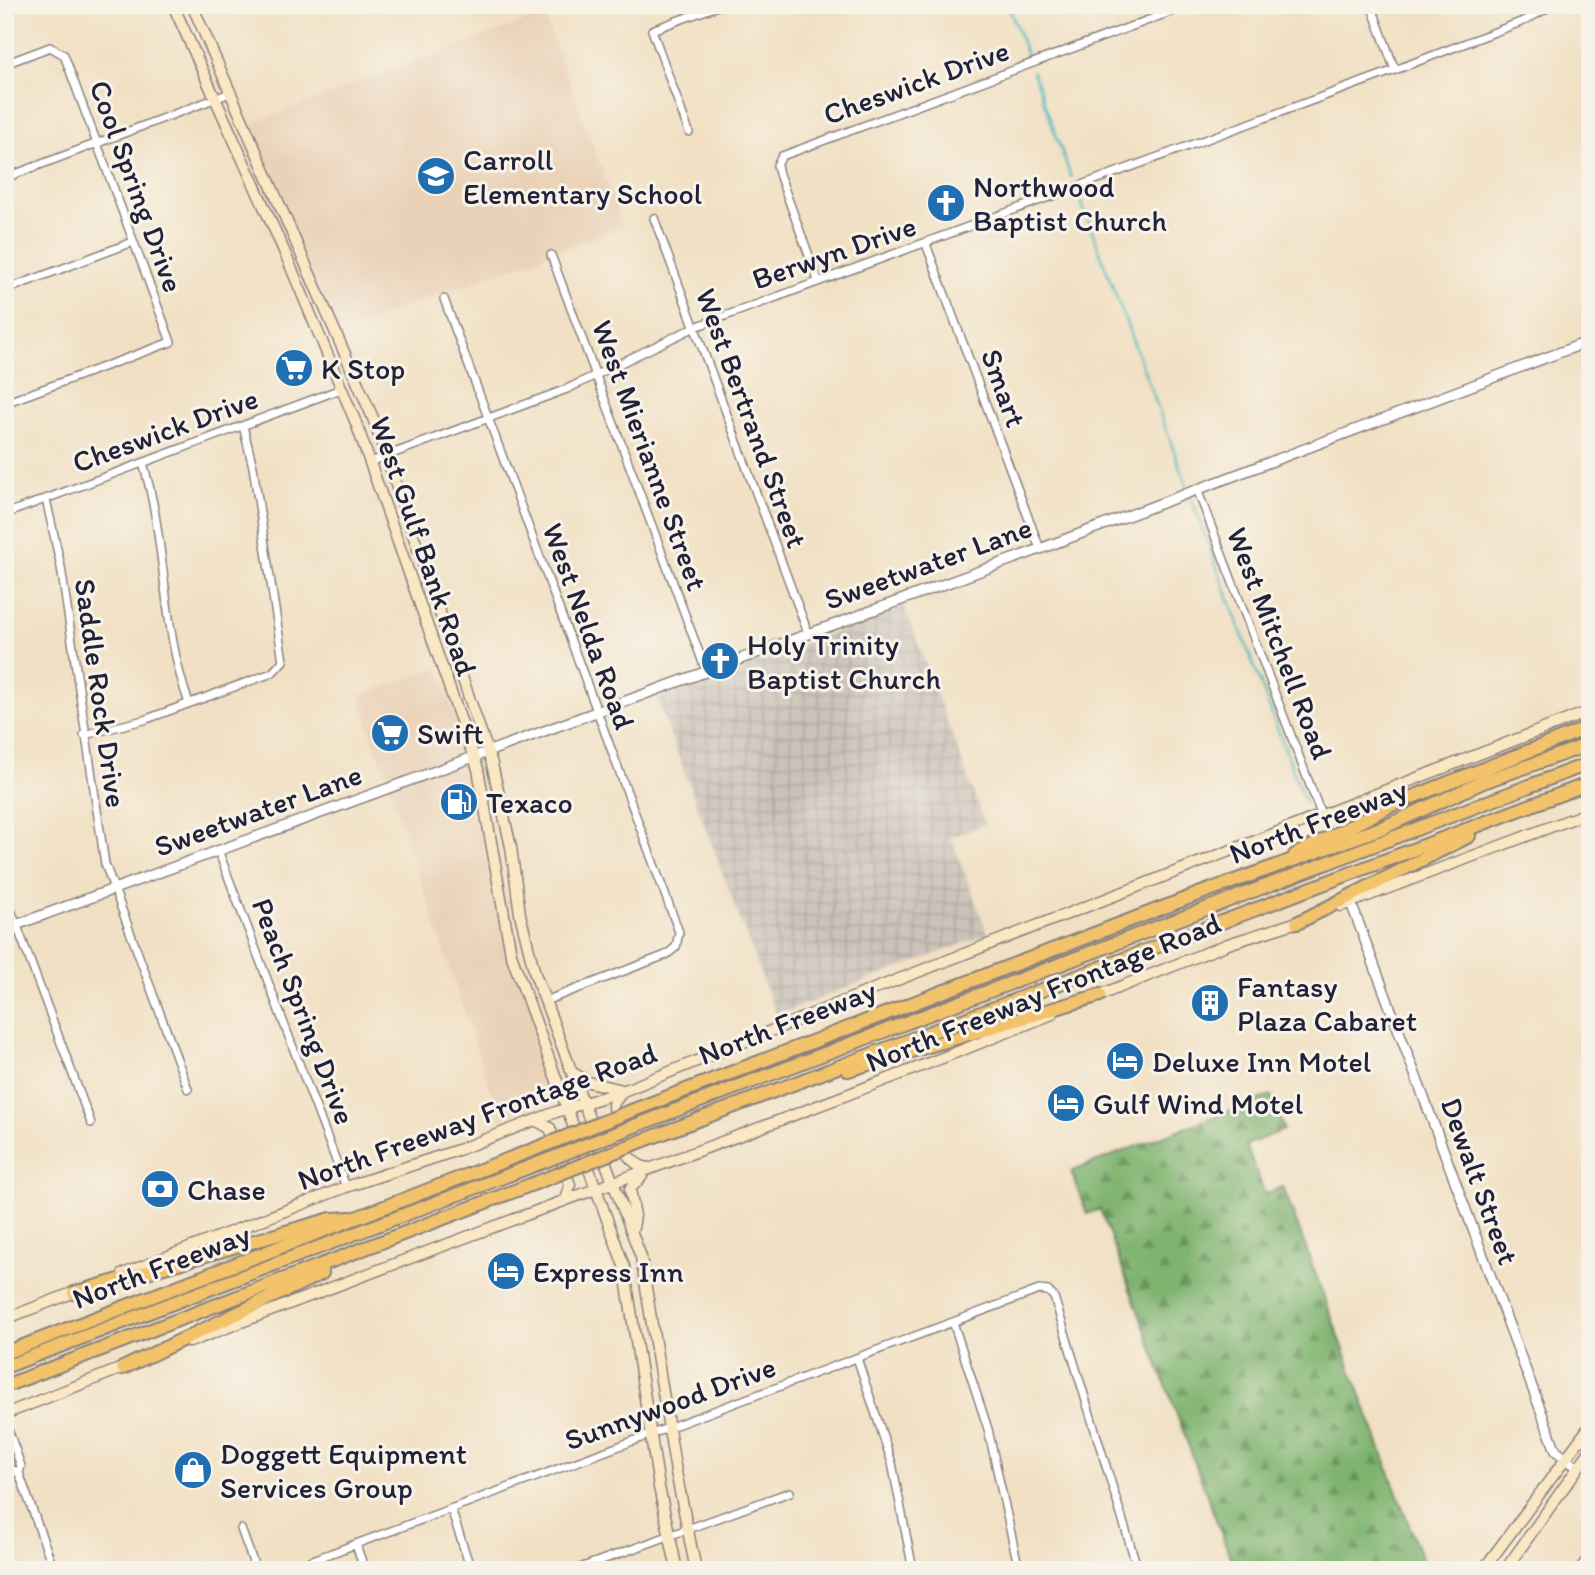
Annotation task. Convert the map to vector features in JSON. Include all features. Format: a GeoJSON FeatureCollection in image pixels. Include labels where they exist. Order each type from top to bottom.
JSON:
{"type":"FeatureCollection","features":[{"type":"Feature","properties":{"kind":"highway"},"geometry":{"type":"LineString","coordinates":[[1277,867],[1312,843],[1392,805],[1590,727]]}},
{"type":"Feature","properties":{"kind":"highway","name":"North Freeway"},"geometry":{"type":"LineString","coordinates":[[5,1353],[362,1218],[631,1111],[1384,827],[1483,782],[1590,744]]}},
{"type":"Feature","properties":{"kind":"highway","name":"North Freeway"},"geometry":{"type":"LineString","coordinates":[[5,1367],[1590,763]]}},
{"type":"Feature","properties":{"kind":"highway","name":"North Freeway"},"geometry":{"type":"LineString","coordinates":[[5,1386],[405,1234],[790,1083],[958,1024],[1590,783]]}},
{"type":"Feature","properties":{"kind":"highway"},"geometry":{"type":"LineString","coordinates":[[1297,923],[1526,806]]}},
{"type":"Feature","properties":{"kind":"highway"},"geometry":{"type":"LineString","coordinates":[[790,1083],[878,1063],[1100,995]]}},
{"type":"Feature","properties":{"kind":"highway"},"geometry":{"type":"LineString","coordinates":[[74,1293],[331,1219],[362,1218]]}},
{"type":"Feature","properties":{"kind":"highway"},"geometry":{"type":"LineString","coordinates":[[123,1368],[405,1234]]}},
{"type":"Feature","properties":{"kind":"main road","name":"West Gulf Bank Road"},"geometry":{"type":"LineString","coordinates":[[173,5],[341,389],[370,462],[474,756],[491,828],[512,954],[566,1108],[617,1240],[631,1304],[651,1434],[677,1570]]}},
{"type":"Feature","properties":{"kind":"main road","name":"West Gulf Bank Road"},"geometry":{"type":"LineString","coordinates":[[192,5],[352,366],[388,456],[487,751],[511,847],[526,944],[632,1231],[650,1300],[669,1428],[696,1570]]}},
{"type":"Feature","properties":{"kind":"main road","name":"North Freeway Frontage Road"},"geometry":{"type":"LineString","coordinates":[[5,1319],[346,1187],[566,1108],[624,1091],[1321,814],[1590,711]]}},
{"type":"Feature","properties":{"kind":"main road","name":"North Freeway Frontage Road"},"geometry":{"type":"LineString","coordinates":[[5,1414],[434,1247],[887,1081],[1228,944],[1297,923],[1590,812]]}},
{"type":"Feature","properties":{"kind":"main road"},"geometry":{"type":"LineString","coordinates":[[554,1071],[572,1069],[588,1082],[624,1091],[613,1104],[621,1142],[636,1164],[654,1168]]}},
{"type":"Feature","properties":{"kind":"main road"},"geometry":{"type":"LineString","coordinates":[[535,1120],[550,1128],[570,1185],[566,1200]]}},
{"type":"Feature","properties":{"kind":"main road"},"geometry":{"type":"LineString","coordinates":[[632,1231],[635,1216],[630,1189],[636,1180],[654,1168]]}},
{"type":"Feature","properties":{"kind":"main road"},"geometry":{"type":"LineString","coordinates":[[631,1304],[650,1300]]}},
{"type":"Feature","properties":{"kind":"main road"},"geometry":{"type":"LineString","coordinates":[[1483,1570],[1564,1458],[1585,1441],[1590,1426]]}},
{"type":"Feature","properties":{"kind":"main road"},"geometry":{"type":"LineString","coordinates":[[1505,1570],[1590,1451]]}},
{"type":"Feature","properties":{"kind":"street"},"geometry":{"type":"LineString","coordinates":[[689,132],[652,30],[720,5]]}},
{"type":"Feature","properties":{"kind":"street","name":"Cheswick Drive"},"geometry":{"type":"LineString","coordinates":[[818,280],[779,174],[778,164],[782,156],[1189,5]]}},
{"type":"Feature","properties":{"kind":"street"},"geometry":{"type":"LineString","coordinates":[[1371,5],[1395,70]]}},
{"type":"Feature","properties":{"kind":"street","name":"Berwyn Drive"},"geometry":{"type":"LineString","coordinates":[[370,462],[596,376],[695,327],[1395,70],[1526,20],[1553,5]]}},
{"type":"Feature","properties":{"kind":"street","name":"Cool Spring Drive"},"geometry":{"type":"LineString","coordinates":[[5,64],[50,47],[58,49],[64,55],[171,342],[5,403]]}},
{"type":"Feature","properties":{"kind":"street"},"geometry":{"type":"LineString","coordinates":[[5,178],[230,93]]}},
{"type":"Feature","properties":{"kind":"street","name":"West Bertrand Street"},"geometry":{"type":"LineString","coordinates":[[653,218],[808,633]]}},
{"type":"Feature","properties":{"kind":"street"},"geometry":{"type":"LineString","coordinates":[[5,290],[134,242]]}},
{"type":"Feature","properties":{"kind":"street","name":"Smart"},"geometry":{"type":"LineString","coordinates":[[926,244],[1040,549]]}},
{"type":"Feature","properties":{"kind":"street","name":"West Mierianne Street"},"geometry":{"type":"LineString","coordinates":[[551,255],[706,671]]}},
{"type":"Feature","properties":{"kind":"street","name":"West Nelda Road"},"geometry":{"type":"LineString","coordinates":[[444,299],[677,924],[676,947],[656,959],[545,1001]]}},
{"type":"Feature","properties":{"kind":"street","name":"Sweetwater Lane"},"geometry":{"type":"LineString","coordinates":[[5,929],[1040,549],[1590,341]]}},
{"type":"Feature","properties":{"kind":"street","name":"Cheswick Drive"},"geometry":{"type":"LineString","coordinates":[[5,514],[341,389]]}},
{"type":"Feature","properties":{"kind":"street"},"geometry":{"type":"LineString","coordinates":[[84,734],[132,723],[272,673],[283,661],[253,467],[243,426]]}},
{"type":"Feature","properties":{"kind":"street"},"geometry":{"type":"LineString","coordinates":[[143,463],[158,521],[179,671],[189,703]]}},
{"type":"Feature","properties":{"kind":"street","name":"West Mitchell Road"},"geometry":{"type":"LineString","coordinates":[[1197,489],[1321,814]]}},
{"type":"Feature","properties":{"kind":"street","name":"Saddle Rock Drive"},"geometry":{"type":"LineString","coordinates":[[46,499],[61,567],[99,838],[113,889],[188,1089]]}},
{"type":"Feature","properties":{"kind":"street","name":"Peach Spring Drive"},"geometry":{"type":"LineString","coordinates":[[218,850],[346,1187]]}},
{"type":"Feature","properties":{"kind":"street"},"geometry":{"type":"LineString","coordinates":[[5,894],[91,1123]]}},
{"type":"Feature","properties":{"kind":"street","name":"Dewalt Street"},"geometry":{"type":"LineString","coordinates":[[1351,902],[1556,1451],[1577,1467]]}},
{"type":"Feature","properties":{"kind":"street","name":"Sunnywood Drive"},"geometry":{"type":"LineString","coordinates":[[286,1570],[1039,1290],[1048,1291],[1054,1297],[1059,1311],[1138,1570]]}},
{"type":"Feature","properties":{"kind":"street"},"geometry":{"type":"LineString","coordinates":[[953,1322],[992,1442],[1019,1570]]}},
{"type":"Feature","properties":{"kind":"street"},"geometry":{"type":"LineString","coordinates":[[857,1358],[892,1463],[913,1570]]}},
{"type":"Feature","properties":{"kind":"street"},"geometry":{"type":"LineString","coordinates":[[5,1421],[21,1466],[19,1473],[54,1570]]}},
{"type":"Feature","properties":{"kind":"street"},"geometry":{"type":"LineString","coordinates":[[5,1453],[11,1469],[19,1473]]}},
{"type":"Feature","properties":{"kind":"street"},"geometry":{"type":"LineString","coordinates":[[578,1569],[790,1492]]}},
{"type":"Feature","properties":{"kind":"street"},"geometry":{"type":"LineString","coordinates":[[451,1509],[471,1570]]}},
{"type":"Feature","properties":{"kind":"street"},"geometry":{"type":"LineString","coordinates":[[241,1529],[256,1570]]}},
{"type":"Feature","properties":{"kind":"street"},"geometry":{"type":"LineString","coordinates":[[356,1545],[365,1570]]}},
{"type":"Feature","properties":{"kind":"street"},"geometry":{"type":"LineString","coordinates":[[1578,1570],[1590,1554]]}},
{"type":"Feature","properties":{"kind":"shaded area","name":"Carroll Elementary School"},"geometry":{"type":"Polygon","coordinates":[[[544,14],[623,226],[337,333],[246,125],[544,14]]]}},
{"type":"Feature","properties":{"kind":"shaded area"},"geometry":{"type":"Polygon","coordinates":[[[904,606],[985,824],[951,837],[988,934],[776,1015],[657,699],[904,606]]]}},
{"type":"Feature","properties":{"kind":"shaded area"},"geometry":{"type":"Polygon","coordinates":[[[438,667],[481,783],[552,1100],[500,1119],[359,696],[438,667]]]}},
{"type":"Feature","properties":{"kind":"green space"},"geometry":{"type":"Polygon","coordinates":[[[1271,1095],[1284,1130],[1246,1145],[1265,1194],[1283,1187],[1426,1570],[1235,1570],[1100,1209],[1087,1214],[1071,1171],[1271,1095]]]}},
{"type":"Feature","properties":{"kind":"waterway"},"geometry":{"type":"LineString","coordinates":[[1008,5],[1028,58]]}},
{"type":"Feature","properties":{"kind":"waterway"},"geometry":{"type":"LineString","coordinates":[[1033,72],[1071,177]]}},
{"type":"Feature","properties":{"kind":"waterway"},"geometry":{"type":"LineString","coordinates":[[1077,191],[1187,486]]}},
{"type":"Feature","properties":{"kind":"waterway"},"geometry":{"type":"LineString","coordinates":[[1191,498],[1305,802]]}},
{"type":"Feature","properties":{"kind":"place","name":"Carroll Elementary School"},"geometry":{"type":"Point","coordinates":[436,176]}},
{"type":"Feature","properties":{"kind":"place","name":"Northwood Baptist Church"},"geometry":{"type":"Point","coordinates":[946,203]}},
{"type":"Feature","properties":{"kind":"place","name":"K Stop"},"geometry":{"type":"Point","coordinates":[294,368]}},
{"type":"Feature","properties":{"kind":"place","name":"Holy Trinity Baptist Church"},"geometry":{"type":"Point","coordinates":[720,661]}},
{"type":"Feature","properties":{"kind":"place","name":"Swift"},"geometry":{"type":"Point","coordinates":[390,733]}},
{"type":"Feature","properties":{"kind":"place","name":"Texaco"},"geometry":{"type":"Point","coordinates":[459,802]}},
{"type":"Feature","properties":{"kind":"place","name":"Fantasy Plaza Cabaret"},"geometry":{"type":"Point","coordinates":[1210,1003]}},
{"type":"Feature","properties":{"kind":"place","name":"Deluxe Inn Motel"},"geometry":{"type":"Point","coordinates":[1125,1061]}},
{"type":"Feature","properties":{"kind":"place","name":"Gulf Wind Motel"},"geometry":{"type":"Point","coordinates":[1066,1103]}},
{"type":"Feature","properties":{"kind":"place","name":"Chase"},"geometry":{"type":"Point","coordinates":[160,1189]}},
{"type":"Feature","properties":{"kind":"place","name":"Express Inn"},"geometry":{"type":"Point","coordinates":[506,1271]}},
{"type":"Feature","properties":{"kind":"place","name":"Doggett Equipment Services Group"},"geometry":{"type":"Point","coordinates":[193,1470]}}]}
